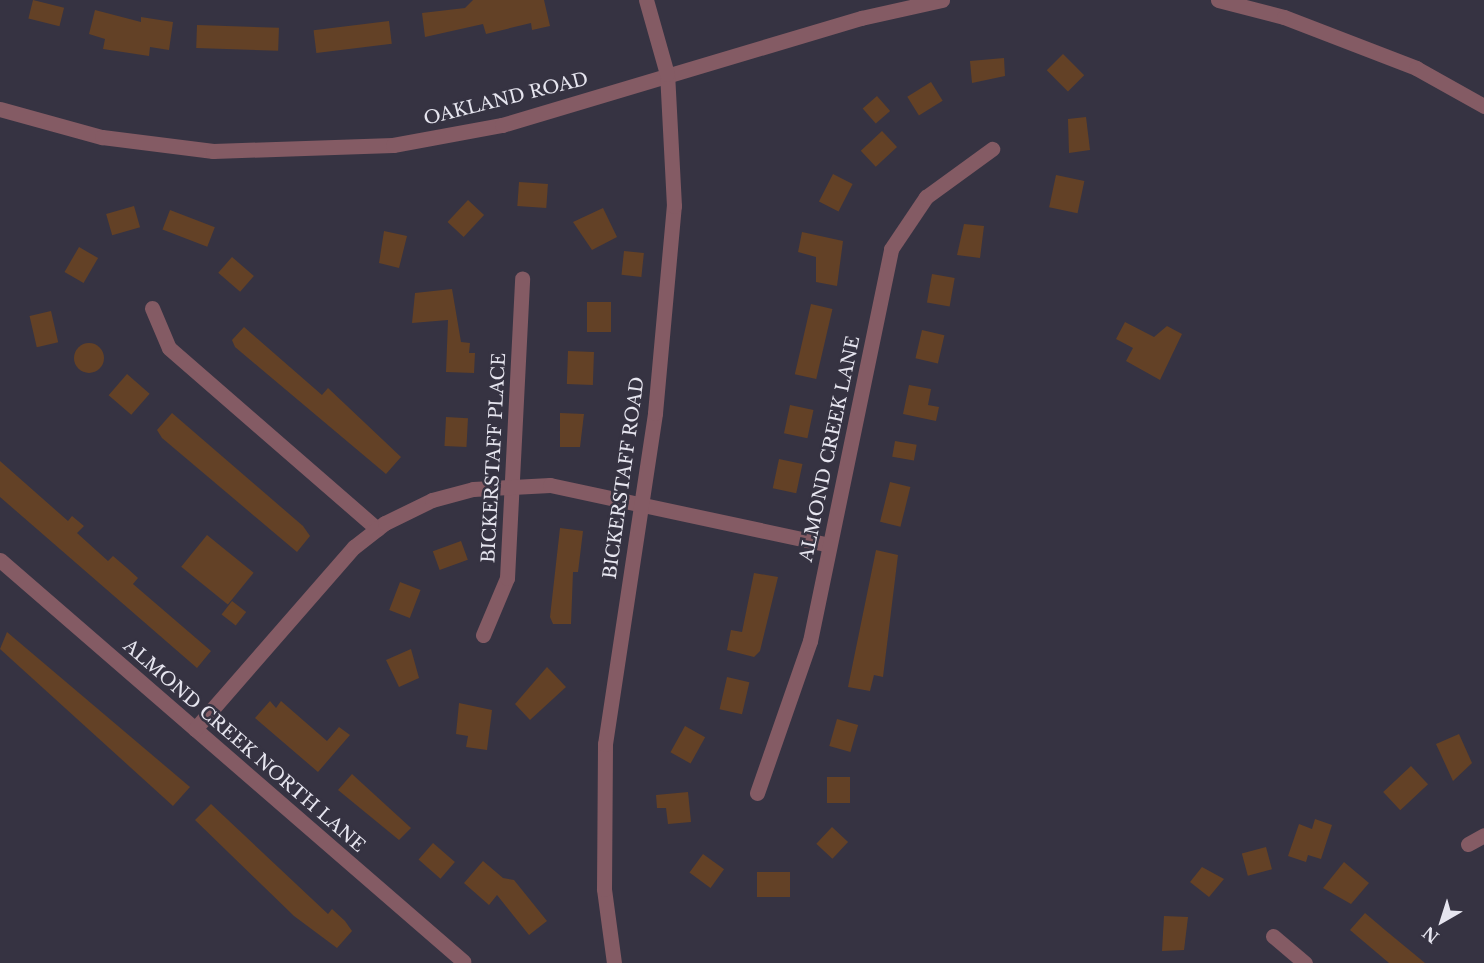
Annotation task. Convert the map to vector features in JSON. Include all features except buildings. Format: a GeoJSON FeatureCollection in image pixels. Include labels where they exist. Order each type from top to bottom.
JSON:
{"type":"FeatureCollection","features":[{"type":"Feature","properties":{"kind":"street","name":"BICKERSTAFF ROAD"},"geometry":{"type":"LineString","coordinates":[[614,963],[604,889],[605,744],[641,501],[674,206],[667,74],[646,0]]}},
{"type":"Feature","properties":{"kind":"street","name":"OAKLAND ROAD"},"geometry":{"type":"LineString","coordinates":[[0,109],[148,144],[213,151],[348,150],[502,125],[667,74],[942,0]]}},
{"type":"Feature","properties":{"kind":"street"},"geometry":{"type":"LineString","coordinates":[[1218,0],[1252,4],[1416,68],[1484,106]]}},
{"type":"Feature","properties":{"kind":"street","name":"ALMOND CREEK LANE"},"geometry":{"type":"LineString","coordinates":[[757,793],[810,641],[891,249],[926,196],[992,149]]}},
{"type":"Feature","properties":{"kind":"street","name":"BICKERSTAFF PLACE"},"geometry":{"type":"LineString","coordinates":[[483,635],[507,578],[522,278]]}},
{"type":"Feature","properties":{"kind":"street"},"geometry":{"type":"LineString","coordinates":[[152,308],[169,348],[377,529]]}},
{"type":"Feature","properties":{"kind":"street"},"geometry":{"type":"LineString","coordinates":[[195,729],[354,547],[377,529],[432,500],[473,489],[550,485],[641,501],[829,545]]}},
{"type":"Feature","properties":{"kind":"street","name":"ALMOND CREEK NORTH LANE"},"geometry":{"type":"LineString","coordinates":[[0,560],[463,961]]}},
{"type":"Feature","properties":{"kind":"street"},"geometry":{"type":"LineString","coordinates":[[1468,844],[1484,835]]}},
{"type":"Feature","properties":{"kind":"street"},"geometry":{"type":"LineString","coordinates":[[1273,936],[1305,963]]}}]}
